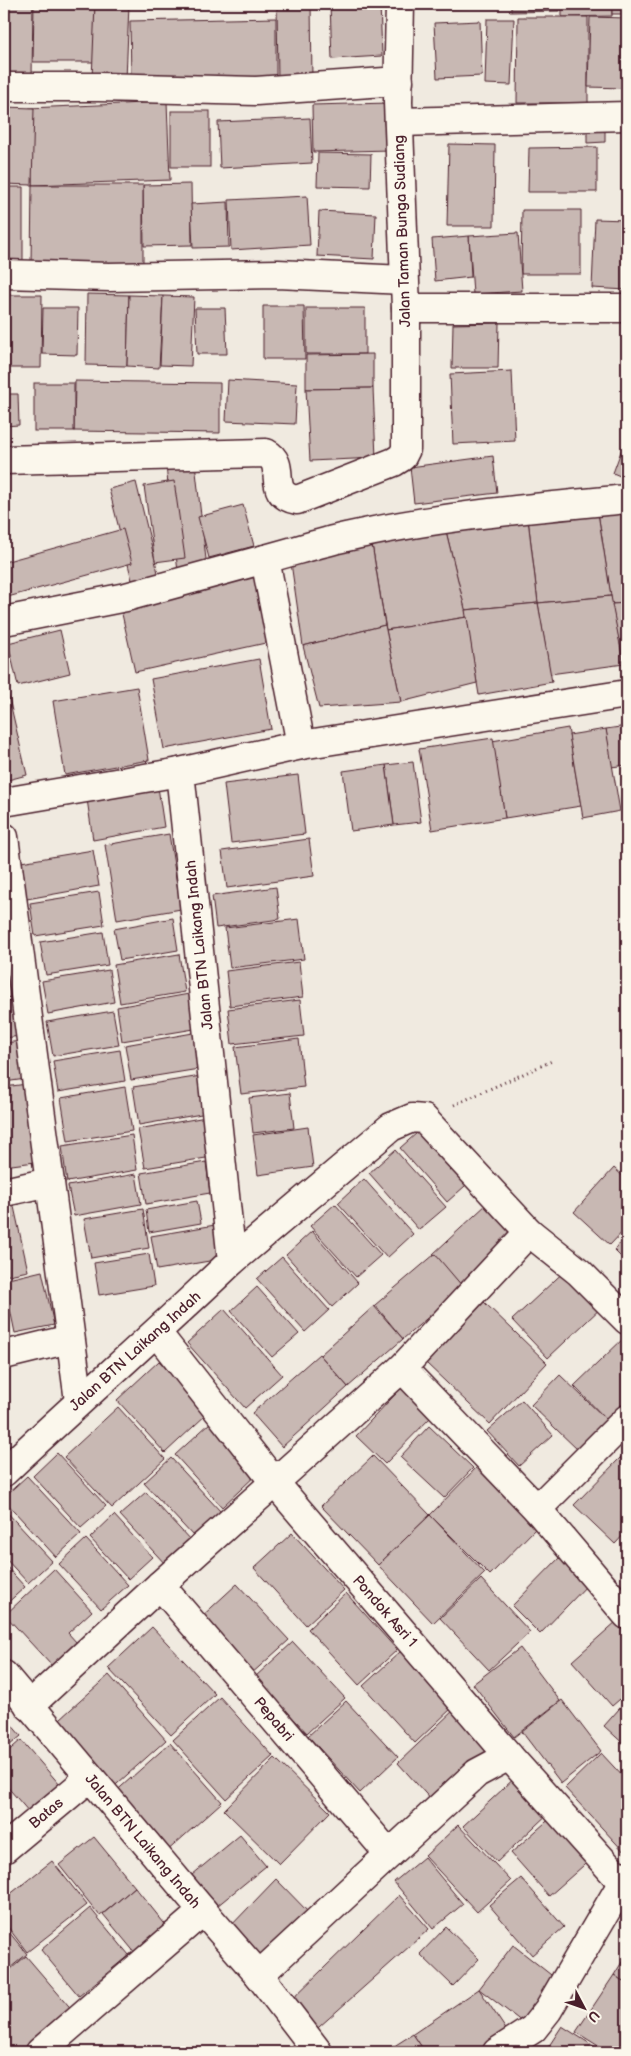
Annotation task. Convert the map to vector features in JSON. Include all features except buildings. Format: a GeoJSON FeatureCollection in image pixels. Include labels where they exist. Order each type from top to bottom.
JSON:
{"type":"FeatureCollection","features":[{"type":"Feature","properties":{"kind":"street","name":"Jalan Taman Bunga Sudiang"},"geometry":{"type":"LineString","coordinates":[[4,460],[266,453],[273,456],[277,463],[278,486],[285,496],[297,500],[394,462],[402,457],[406,449],[406,308],[399,122],[400,4]]}},
{"type":"Feature","properties":{"kind":"street"},"geometry":{"type":"LineString","coordinates":[[4,87],[256,90],[399,81]]}},
{"type":"Feature","properties":{"kind":"street"},"geometry":{"type":"LineString","coordinates":[[399,122],[627,116]]}},
{"type":"Feature","properties":{"kind":"street"},"geometry":{"type":"LineString","coordinates":[[4,274],[109,277],[278,274],[404,280]]}},
{"type":"Feature","properties":{"kind":"street"},"geometry":{"type":"LineString","coordinates":[[406,308],[627,308]]}},
{"type":"Feature","properties":{"kind":"street"},"geometry":{"type":"LineString","coordinates":[[4,621],[126,597],[345,537],[501,511],[627,500]]}},
{"type":"Feature","properties":{"kind":"street"},"geometry":{"type":"LineString","coordinates":[[266,560],[301,745]]}},
{"type":"Feature","properties":{"kind":"street"},"geometry":{"type":"LineString","coordinates":[[4,802],[180,772],[301,745],[627,694]]}},
{"type":"Feature","properties":{"kind":"street","name":"Jalan BTN Laikang Indah"},"geometry":{"type":"LineString","coordinates":[[4,1472],[79,1401],[157,1333],[232,1261],[180,772]]}},
{"type":"Feature","properties":{"kind":"street"},"geometry":{"type":"LineString","coordinates":[[4,837],[79,1401]]}},
{"type":"Feature","properties":{"kind":"street"},"geometry":{"type":"LineString","coordinates":[[232,1261],[391,1126],[412,1118],[424,1119],[529,1232],[579,1272],[627,1320]]}},
{"type":"Feature","properties":{"kind":"street"},"geometry":{"type":"LineString","coordinates":[[4,1192],[50,1182]]}},
{"type":"Feature","properties":{"kind":"street"},"geometry":{"type":"LineString","coordinates":[[29,1706],[160,1585],[402,1368],[529,1232]]}},
{"type":"Feature","properties":{"kind":"street","name":"Pondok Asri 1"},"geometry":{"type":"LineString","coordinates":[[157,1333],[275,1483],[509,1756],[624,1878]]}},
{"type":"Feature","properties":{"kind":"street"},"geometry":{"type":"LineString","coordinates":[[4,1355],[70,1339]]}},
{"type":"Feature","properties":{"kind":"street"},"geometry":{"type":"LineString","coordinates":[[402,1368],[537,1509],[627,1615]]}},
{"type":"Feature","properties":{"kind":"street"},"geometry":{"type":"LineString","coordinates":[[537,1509],[627,1420]]}},
{"type":"Feature","properties":{"kind":"street","name":"Pepabri"},"geometry":{"type":"LineString","coordinates":[[160,1585],[389,1854]]}},
{"type":"Feature","properties":{"kind":"street","name":"Jalan BTN Laikang Indah"},"geometry":{"type":"LineString","coordinates":[[4,1675],[203,1911],[40,2052]]}},
{"type":"Feature","properties":{"kind":"street"},"geometry":{"type":"LineString","coordinates":[[259,1975],[477,1773],[509,1756]]}},
{"type":"Feature","properties":{"kind":"street","name":"Batas"},"geometry":{"type":"LineString","coordinates":[[4,1849],[89,1778]]}},
{"type":"Feature","properties":{"kind":"street"},"geometry":{"type":"LineString","coordinates":[[497,2052],[533,2029],[548,2010],[624,1878]]}},
{"type":"Feature","properties":{"kind":"street"},"geometry":{"type":"LineString","coordinates":[[203,1911],[259,1975],[318,2052]]}},
{"type":"Feature","properties":{"kind":"path"},"geometry":{"type":"LineString","coordinates":[[424,1119],[552,1061]]}}]}
